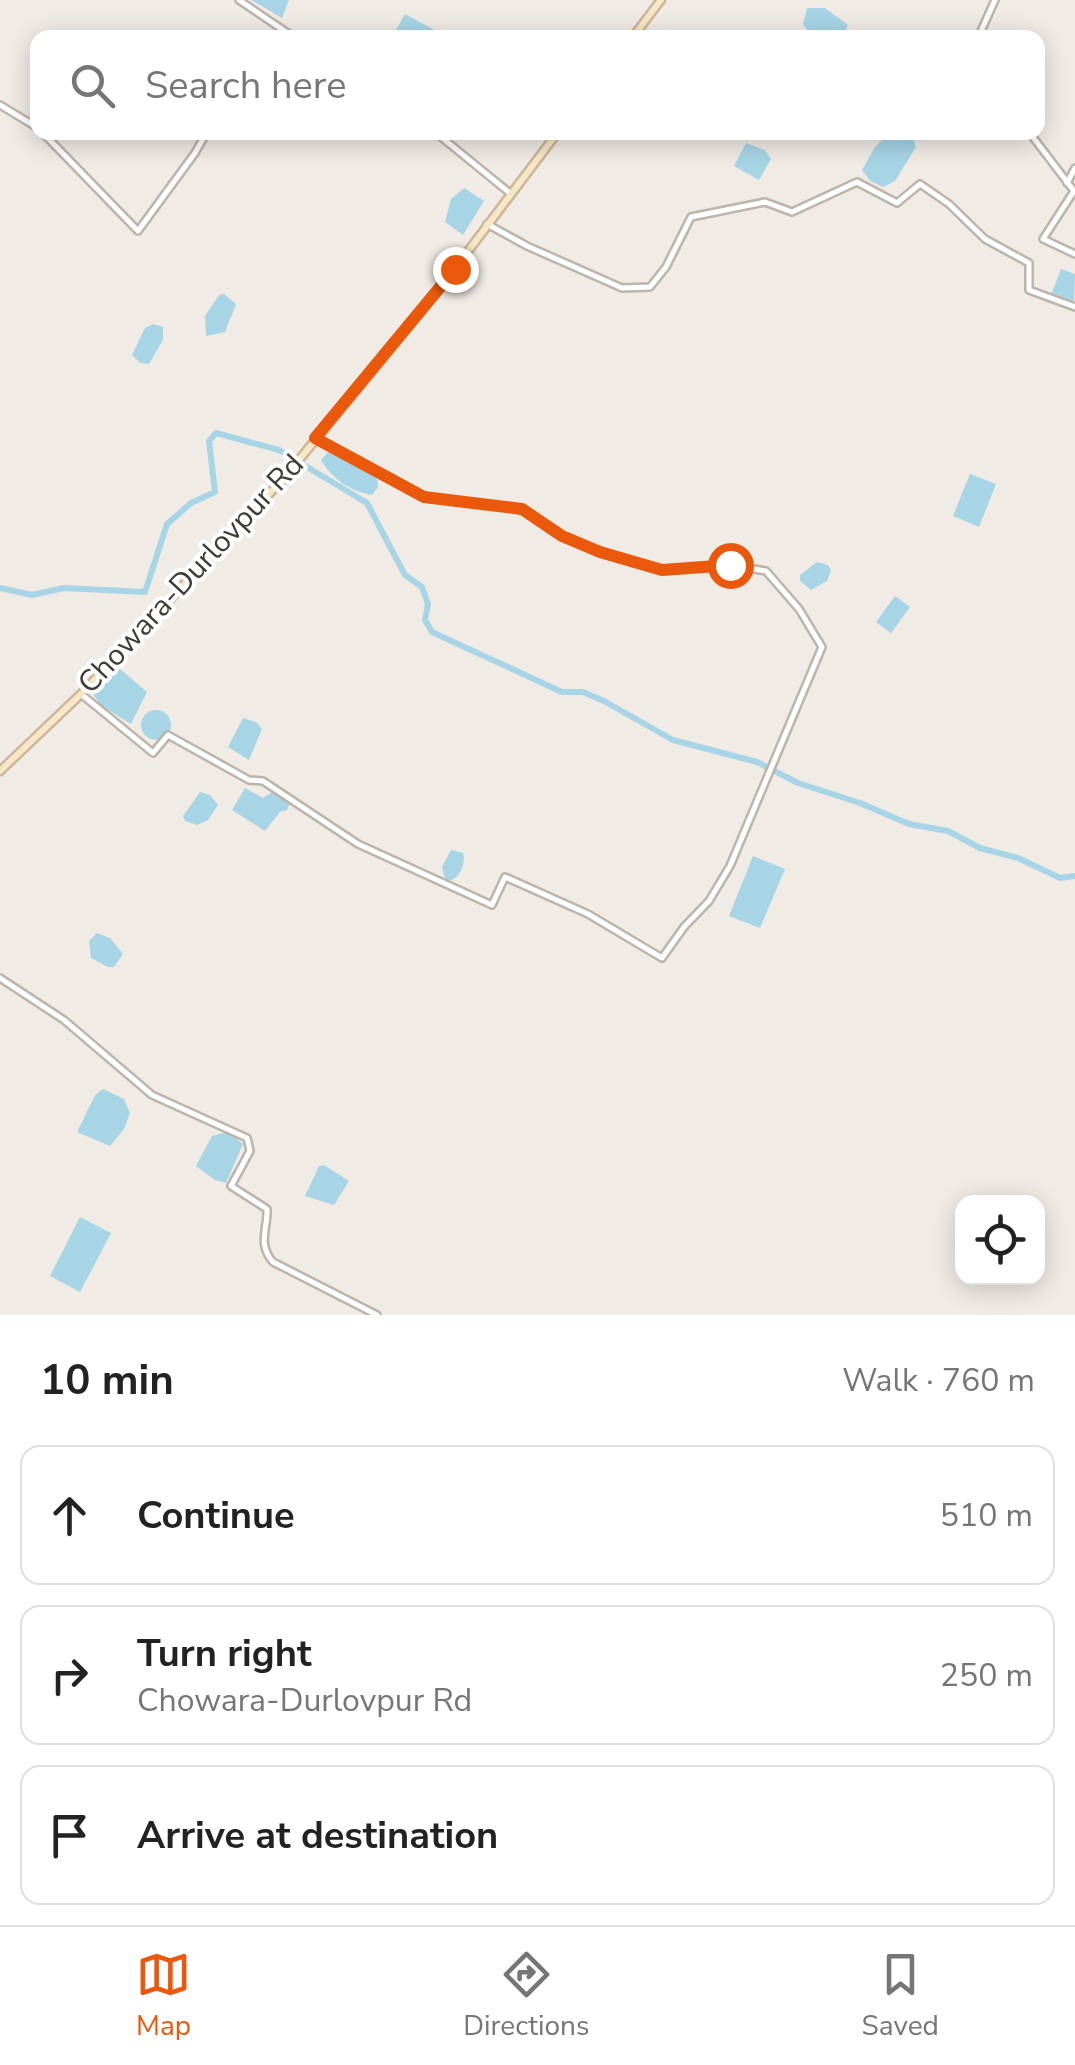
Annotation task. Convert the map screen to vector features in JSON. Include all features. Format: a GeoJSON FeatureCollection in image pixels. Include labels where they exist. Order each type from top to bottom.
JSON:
{"type":"FeatureCollection","features":[{"type":"Feature","properties":{"kind":"street"},"geometry":{"type":"LineString","coordinates":[[239,0],[283,30]]}},
{"type":"Feature","properties":{"kind":"street"},"geometry":{"type":"LineString","coordinates":[[638,30],[661,0]]}},
{"type":"Feature","properties":{"kind":"street"},"geometry":{"type":"LineString","coordinates":[[982,30],[995,0]]}},
{"type":"Feature","properties":{"kind":"street"},"geometry":{"type":"LineString","coordinates":[[0,104],[30,124]]}},
{"type":"Feature","properties":{"kind":"street"},"geometry":{"type":"LineString","coordinates":[[50,140],[138,231],[202,140]]}},
{"type":"Feature","properties":{"kind":"street"},"geometry":{"type":"LineString","coordinates":[[445,140],[511,194]]}},
{"type":"Feature","properties":{"kind":"street","name":"Chowara-Durlovpur Rd"},"geometry":{"type":"LineString","coordinates":[[0,771],[81,694],[292,468],[438,291],[552,140]]}},
{"type":"Feature","properties":{"kind":"street"},"geometry":{"type":"LineString","coordinates":[[1034,140],[1074,191],[1044,238],[1075,254]]}},
{"type":"Feature","properties":{"kind":"street"},"geometry":{"type":"LineString","coordinates":[[1068,183],[1075,168]]}},
{"type":"Feature","properties":{"kind":"street"},"geometry":{"type":"LineString","coordinates":[[487,224],[622,288],[650,288],[691,218],[765,202],[792,212],[857,182],[897,203],[920,184],[949,204],[985,239],[1029,263],[1029,290],[1075,308]]}},
{"type":"Feature","properties":{"kind":"street"},"geometry":{"type":"LineString","coordinates":[[81,694],[153,753],[168,735],[249,780],[263,781],[358,844],[429,878],[492,905],[505,877],[588,914],[662,958],[709,901],[730,866],[772,761],[801,704],[822,647],[800,609],[766,570],[730,565],[662,570],[600,552],[562,536],[522,509],[424,497],[315,438]]}},
{"type":"Feature","properties":{"kind":"street"},"geometry":{"type":"LineString","coordinates":[[0,978],[64,1020],[152,1095],[248,1138],[250,1151],[231,1186],[268,1211],[262,1234],[267,1255],[273,1262],[377,1315]]}},
{"type":"Feature","properties":{"kind":"water"},"geometry":{"type":"Polygon","coordinates":[[[251,0],[289,0],[282,18],[251,0]]]}},
{"type":"Feature","properties":{"kind":"water"},"geometry":{"type":"Polygon","coordinates":[[[807,8],[825,8],[848,25],[846,30],[807,30],[803,24],[807,8]]]}},
{"type":"Feature","properties":{"kind":"water"},"geometry":{"type":"Polygon","coordinates":[[[405,14],[434,30],[396,30],[405,14]]]}},
{"type":"Feature","properties":{"kind":"water"},"geometry":{"type":"Polygon","coordinates":[[[882,140],[914,140],[916,147],[895,181],[883,187],[870,181],[862,170],[882,140]]]}},
{"type":"Feature","properties":{"kind":"water"},"geometry":{"type":"Polygon","coordinates":[[[746,143],[765,150],[771,159],[759,180],[734,166],[746,143]]]}},
{"type":"Feature","properties":{"kind":"water"},"geometry":{"type":"Polygon","coordinates":[[[464,188],[484,201],[463,235],[445,222],[451,199],[464,188]]]}},
{"type":"Feature","properties":{"kind":"water"},"geometry":{"type":"Polygon","coordinates":[[[1061,269],[1075,274],[1074,304],[1051,295],[1061,269]]]}},
{"type":"Feature","properties":{"kind":"water"},"geometry":{"type":"Polygon","coordinates":[[[224,294],[236,304],[225,332],[206,336],[205,316],[219,295],[224,294]]]}},
{"type":"Feature","properties":{"kind":"water"},"geometry":{"type":"Polygon","coordinates":[[[153,324],[163,327],[163,340],[149,364],[140,363],[132,355],[145,328],[153,324]]]}},
{"type":"Feature","properties":{"kind":"water"},"geometry":{"type":"Polygon","coordinates":[[[330,450],[377,478],[378,487],[372,495],[349,487],[330,473],[321,460],[330,450]]]}},
{"type":"Feature","properties":{"kind":"water"},"geometry":{"type":"Polygon","coordinates":[[[970,474],[996,484],[979,527],[953,516],[970,474]]]}},
{"type":"Feature","properties":{"kind":"water"},"geometry":{"type":"Polygon","coordinates":[[[817,562],[831,570],[827,581],[811,590],[800,581],[800,575],[817,562]]]}},
{"type":"Feature","properties":{"kind":"water"},"geometry":{"type":"Polygon","coordinates":[[[895,596],[910,607],[891,633],[876,622],[895,596]]]}},
{"type":"Feature","properties":{"kind":"water"},"geometry":{"type":"Polygon","coordinates":[[[114,664],[147,692],[131,724],[102,706],[92,693],[114,664]]]}},
{"type":"Feature","properties":{"kind":"water"},"geometry":{"type":"Polygon","coordinates":[[[156,710],[166,715],[171,725],[166,735],[156,740],[146,735],[141,725],[146,715],[156,710]]]}},
{"type":"Feature","properties":{"kind":"water"},"geometry":{"type":"Polygon","coordinates":[[[243,718],[256,722],[262,729],[249,760],[228,747],[243,718]]]}},
{"type":"Feature","properties":{"kind":"water"},"geometry":{"type":"Polygon","coordinates":[[[245,788],[263,798],[274,791],[291,801],[265,831],[232,810],[245,788]]]}},
{"type":"Feature","properties":{"kind":"water"},"geometry":{"type":"Polygon","coordinates":[[[200,792],[210,795],[218,805],[208,820],[197,825],[185,821],[183,816],[200,792]]]}},
{"type":"Feature","properties":{"kind":"water"},"geometry":{"type":"Polygon","coordinates":[[[451,850],[463,853],[464,861],[459,873],[449,881],[442,867],[451,850]]]}},
{"type":"Feature","properties":{"kind":"water"},"geometry":{"type":"Polygon","coordinates":[[[753,856],[785,869],[760,928],[729,916],[753,856]]]}},
{"type":"Feature","properties":{"kind":"water"},"geometry":{"type":"Polygon","coordinates":[[[97,933],[110,938],[123,954],[114,967],[91,958],[89,941],[97,933]]]}},
{"type":"Feature","properties":{"kind":"water"},"geometry":{"type":"Polygon","coordinates":[[[103,1089],[124,1099],[130,1113],[124,1129],[110,1146],[77,1132],[95,1095],[103,1089]]]}},
{"type":"Feature","properties":{"kind":"water"},"geometry":{"type":"Polygon","coordinates":[[[227,1132],[243,1144],[226,1183],[196,1166],[212,1136],[227,1132]]]}},
{"type":"Feature","properties":{"kind":"water"},"geometry":{"type":"Polygon","coordinates":[[[324,1165],[349,1181],[334,1205],[305,1196],[319,1166],[324,1165]]]}},
{"type":"Feature","properties":{"kind":"water"},"geometry":{"type":"Polygon","coordinates":[[[80,1217],[111,1233],[80,1292],[50,1276],[80,1217]]]}},
{"type":"Feature","properties":{"kind":"waterway"},"geometry":{"type":"LineString","coordinates":[[0,588],[32,595],[64,588],[145,592],[167,524],[191,503],[215,492],[209,441],[216,433],[279,450],[367,503],[405,575],[422,587],[428,604],[425,620],[432,632],[562,692],[583,692],[604,701],[673,740],[757,762],[798,783],[909,824],[948,831],[980,848],[1018,858],[1060,878],[1075,876]]}},
{"type":"Feature","properties":{"kind":"route"},"geometry":{"type":"LineString","coordinates":[[455,269],[315,438],[424,497],[522,509],[562,536],[600,552],[662,570],[730,565]]}}]}
